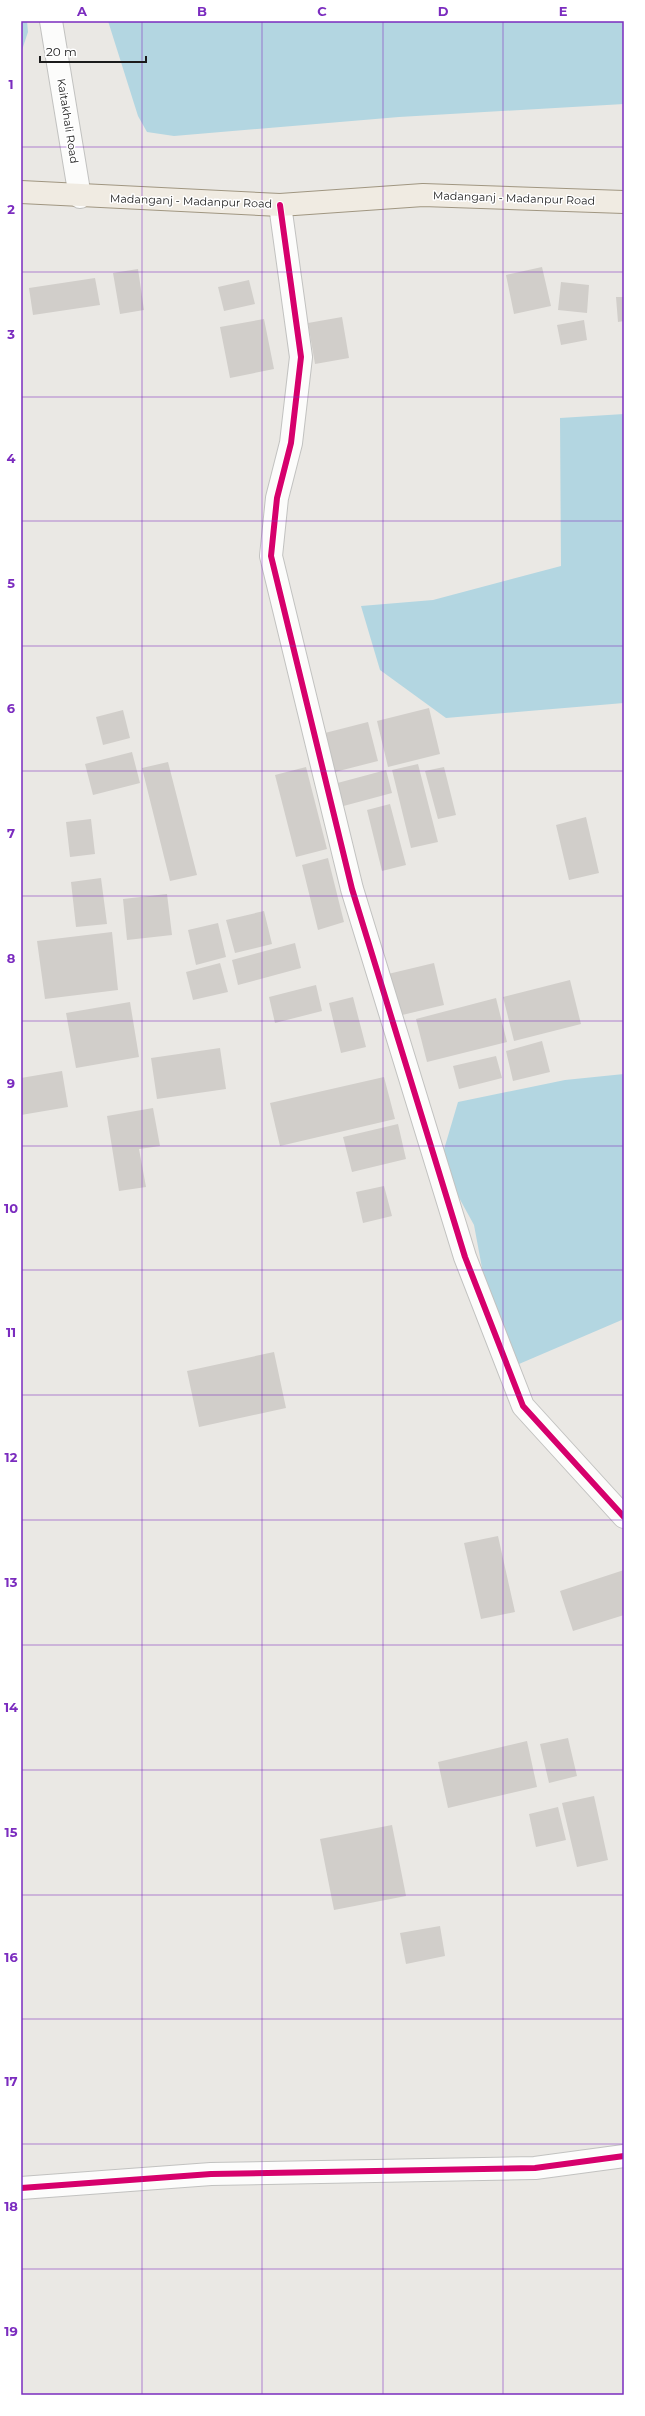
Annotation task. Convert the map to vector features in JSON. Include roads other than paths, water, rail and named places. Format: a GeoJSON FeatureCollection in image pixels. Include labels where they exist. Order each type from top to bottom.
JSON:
{"type":"FeatureCollection","features":[{"type":"Feature","properties":{"kind":"main road","name":"Madanganj - Madanpur Road"},"geometry":{"type":"LineString","coordinates":[[21,192],[80,197],[280,205],[423,195],[624,202]]}},
{"type":"Feature","properties":{"kind":"street","name":"Kaitakhali Road"},"geometry":{"type":"LineString","coordinates":[[51,21],[80,197]]}},
{"type":"Feature","properties":{"kind":"street"},"geometry":{"type":"LineString","coordinates":[[280,205],[301,357],[291,442],[276,498],[271,556],[352,889],[466,1257],[523,1406],[624,1517]]}},
{"type":"Feature","properties":{"kind":"street"},"geometry":{"type":"LineString","coordinates":[[21,2188],[211,2174],[534,2168],[624,2156]]}},
{"type":"Feature","properties":{"kind":"water"},"geometry":{"type":"Polygon","coordinates":[[[21,21],[27,21],[28,32],[21,53],[21,21]]]}},
{"type":"Feature","properties":{"kind":"water"},"geometry":{"type":"Polygon","coordinates":[[[108,21],[624,21],[624,104],[399,117],[174,136],[147,132],[138,116],[108,21]]]}},
{"type":"Feature","properties":{"kind":"water"},"geometry":{"type":"Polygon","coordinates":[[[624,414],[624,703],[446,718],[380,670],[361,606],[433,600],[561,566],[560,418],[624,414]]]}},
{"type":"Feature","properties":{"kind":"water"},"geometry":{"type":"Polygon","coordinates":[[[624,1074],[624,1319],[512,1367],[491,1316],[474,1225],[440,1163],[458,1102],[565,1080],[624,1074]]]}}]}
